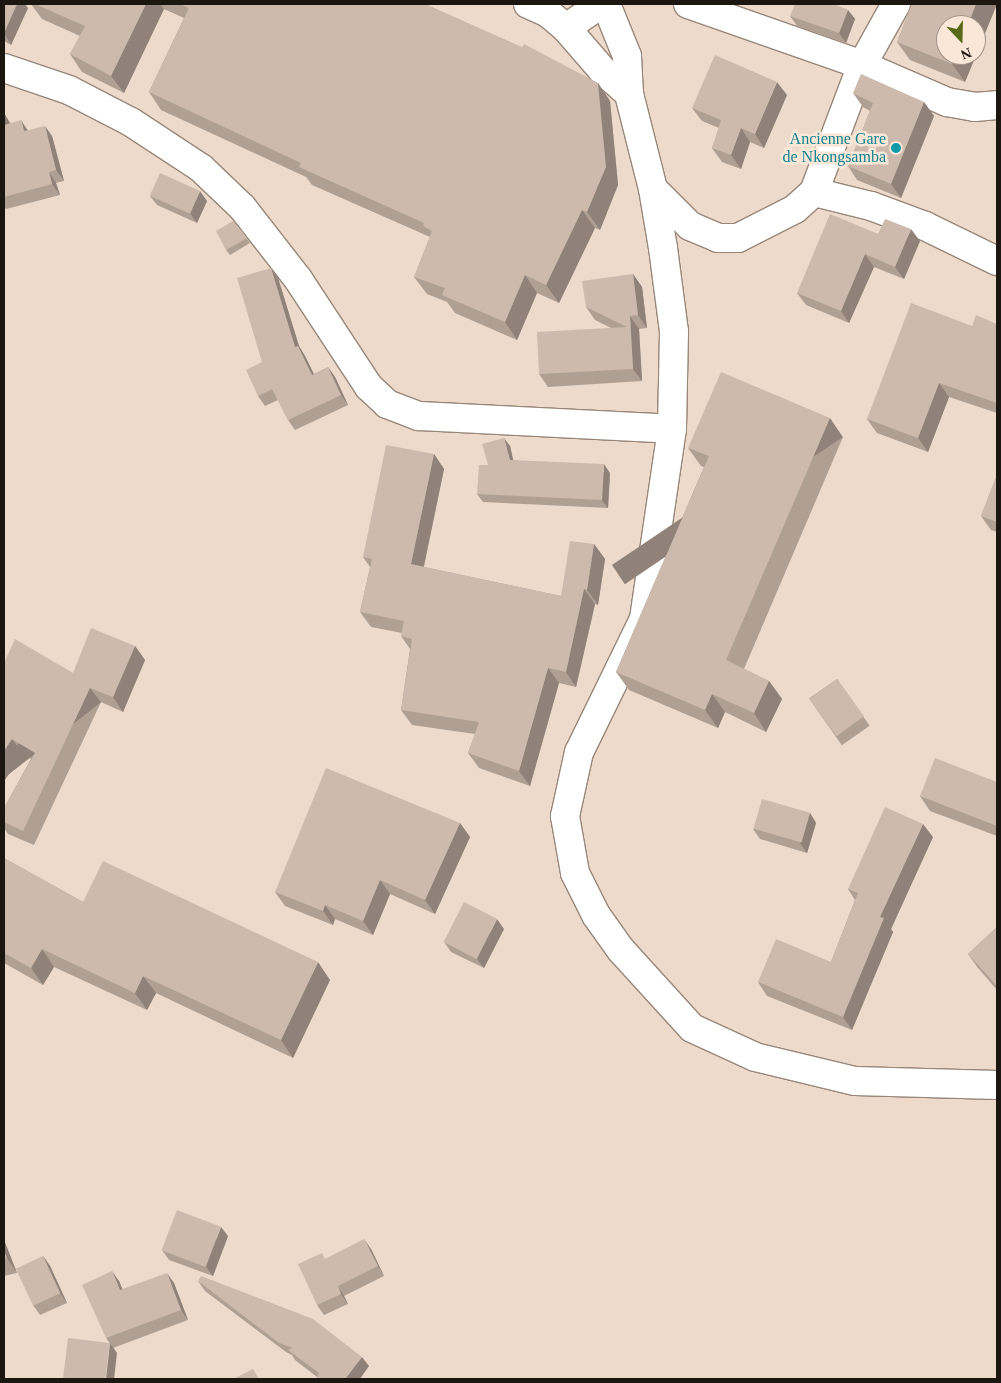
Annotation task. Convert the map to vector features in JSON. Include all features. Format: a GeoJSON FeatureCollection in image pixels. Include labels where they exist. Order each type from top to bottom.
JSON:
{"type":"FeatureCollection","features":[{"type":"Feature","properties":{"kind":"street"},"geometry":{"type":"LineString","coordinates":[[528,4],[548,13],[566,28],[604,71],[629,94]]}},
{"type":"Feature","properties":{"kind":"street"},"geometry":{"type":"LineString","coordinates":[[566,28],[601,4]]}},
{"type":"Feature","properties":{"kind":"street"},"geometry":{"type":"LineString","coordinates":[[606,4],[627,56],[629,94],[653,189],[674,332],[672,429],[644,619],[577,761],[565,816],[575,873],[596,915],[621,950],[692,1028],[755,1057],[855,1081],[997,1085]]}},
{"type":"Feature","properties":{"kind":"street"},"geometry":{"type":"LineString","coordinates":[[688,4],[862,65],[947,102],[975,107],[997,105]]}},
{"type":"Feature","properties":{"kind":"street"},"geometry":{"type":"LineString","coordinates":[[653,189],[690,226],[718,238],[738,238],[796,209],[814,192],[862,65],[896,4]]}},
{"type":"Feature","properties":{"kind":"street"},"geometry":{"type":"LineString","coordinates":[[4,68],[69,90],[131,122],[201,168],[242,206],[298,279],[369,387],[387,404],[419,416],[672,429]]}},
{"type":"Feature","properties":{"kind":"street"},"geometry":{"type":"LineString","coordinates":[[814,192],[871,206],[925,226],[997,261]]}},
{"type":"Feature","properties":{"kind":"building"},"geometry":{"type":"Polygon","coordinates":[[[4,4],[17,4],[4,33],[4,4]]]}},
{"type":"Feature","properties":{"kind":"building"},"geometry":{"type":"Polygon","coordinates":[[[35,4],[146,4],[111,76],[70,54],[85,26],[35,4]]]}},
{"type":"Feature","properties":{"kind":"building"},"geometry":{"type":"Polygon","coordinates":[[[180,4],[425,4],[522,47],[524,44],[598,83],[606,167],[587,212],[582,210],[546,285],[525,275],[505,322],[442,295],[445,288],[414,277],[432,231],[423,226],[424,223],[299,167],[301,163],[149,92],[189,8],[180,4]]]}},
{"type":"Feature","properties":{"kind":"building"},"geometry":{"type":"Polygon","coordinates":[[[795,4],[834,4],[848,10],[839,33],[790,16],[795,4]]]}},
{"type":"Feature","properties":{"kind":"building"},"geometry":{"type":"Polygon","coordinates":[[[912,4],[976,4],[972,15],[936,15],[936,58],[897,42],[912,4]]]}},
{"type":"Feature","properties":{"kind":"building"},"geometry":{"type":"Polygon","coordinates":[[[715,55],[777,82],[755,134],[741,128],[731,155],[712,148],[721,120],[692,108],[715,55]]]}},
{"type":"Feature","properties":{"kind":"building"},"geometry":{"type":"Polygon","coordinates":[[[861,74],[924,102],[891,184],[848,166],[873,103],[853,93],[861,74]]]}},
{"type":"Feature","properties":{"kind":"building"},"geometry":{"type":"Polygon","coordinates":[[[21,120],[24,131],[45,126],[56,170],[49,172],[52,184],[4,197],[4,125],[21,120]]]}},
{"type":"Feature","properties":{"kind":"building"},"geometry":{"type":"Polygon","coordinates":[[[160,173],[200,191],[190,214],[150,196],[160,173]]]}},
{"type":"Feature","properties":{"kind":"building"},"geometry":{"type":"Polygon","coordinates":[[[830,214],[878,234],[885,219],[911,229],[895,267],[865,254],[841,311],[797,293],[830,214]]]}},
{"type":"Feature","properties":{"kind":"building"},"geometry":{"type":"Polygon","coordinates":[[[233,221],[247,238],[226,250],[216,231],[233,221]]]}},
{"type":"Feature","properties":{"kind":"building"},"geometry":{"type":"Polygon","coordinates":[[[271,268],[295,347],[298,346],[312,375],[328,367],[341,395],[288,420],[272,389],[258,396],[246,370],[262,362],[237,278],[271,268]]]}},
{"type":"Feature","properties":{"kind":"building"},"geometry":{"type":"Polygon","coordinates":[[[633,274],[638,315],[630,316],[633,369],[539,374],[537,332],[627,327],[586,307],[582,281],[633,274]]]}},
{"type":"Feature","properties":{"kind":"building"},"geometry":{"type":"Polygon","coordinates":[[[911,303],[972,326],[976,315],[997,324],[997,403],[939,383],[918,438],[867,419],[911,303]]]}},
{"type":"Feature","properties":{"kind":"building"},"geometry":{"type":"Polygon","coordinates":[[[721,372],[830,418],[726,660],[769,681],[754,713],[712,694],[705,710],[616,672],[709,456],[688,448],[721,372]]]}},
{"type":"Feature","properties":{"kind":"building"},"geometry":{"type":"Polygon","coordinates":[[[504,438],[510,460],[604,464],[602,500],[477,494],[479,465],[488,465],[482,444],[504,438]]]}},
{"type":"Feature","properties":{"kind":"building"},"geometry":{"type":"Polygon","coordinates":[[[386,445],[434,454],[411,564],[561,596],[570,541],[594,544],[587,590],[584,589],[566,672],[548,668],[519,771],[468,753],[479,722],[401,710],[412,639],[401,636],[404,621],[360,612],[372,559],[363,557],[386,445]]]}},
{"type":"Feature","properties":{"kind":"building"},"geometry":{"type":"Polygon","coordinates":[[[997,475],[997,522],[981,516],[997,475]]]}},
{"type":"Feature","properties":{"kind":"building"},"geometry":{"type":"Polygon","coordinates":[[[91,628],[135,646],[113,697],[90,688],[23,831],[4,822],[4,808],[35,753],[12,739],[4,751],[4,663],[15,639],[73,673],[91,628]]]}},
{"type":"Feature","properties":{"kind":"building"},"geometry":{"type":"Polygon","coordinates":[[[837,679],[864,716],[837,736],[809,699],[837,679]]]}},
{"type":"Feature","properties":{"kind":"building"},"geometry":{"type":"Polygon","coordinates":[[[935,758],[997,782],[997,826],[920,796],[935,758]]]}},
{"type":"Feature","properties":{"kind":"building"},"geometry":{"type":"Polygon","coordinates":[[[326,768],[460,823],[425,900],[380,880],[363,921],[325,905],[323,911],[275,892],[326,768]]]}},
{"type":"Feature","properties":{"kind":"building"},"geometry":{"type":"Polygon","coordinates":[[[762,799],[810,813],[802,843],[753,829],[762,799]]]}},
{"type":"Feature","properties":{"kind":"building"},"geometry":{"type":"Polygon","coordinates":[[[885,807],[923,824],[880,917],[884,918],[843,1017],[758,982],[776,939],[831,962],[858,893],[848,889],[885,807]]]}},
{"type":"Feature","properties":{"kind":"building"},"geometry":{"type":"Polygon","coordinates":[[[4,858],[83,902],[103,861],[318,962],[281,1040],[143,976],[135,993],[42,949],[31,968],[4,953],[4,858]]]}},
{"type":"Feature","properties":{"kind":"building"},"geometry":{"type":"Polygon","coordinates":[[[464,902],[497,919],[477,959],[444,942],[464,902]]]}},
{"type":"Feature","properties":{"kind":"building"},"geometry":{"type":"Polygon","coordinates":[[[997,927],[997,986],[968,954],[997,927]]]}},
{"type":"Feature","properties":{"kind":"building"},"geometry":{"type":"Polygon","coordinates":[[[177,1210],[221,1227],[205,1267],[162,1250],[177,1210]]]}},
{"type":"Feature","properties":{"kind":"building"},"geometry":{"type":"Polygon","coordinates":[[[364,1239],[378,1266],[338,1286],[341,1294],[317,1305],[298,1264],[322,1253],[325,1259],[364,1239]]]}},
{"type":"Feature","properties":{"kind":"building"},"geometry":{"type":"Polygon","coordinates":[[[43,1256],[60,1293],[33,1306],[16,1269],[43,1256]]]}},
{"type":"Feature","properties":{"kind":"building"},"geometry":{"type":"Polygon","coordinates":[[[112,1271],[120,1290],[167,1273],[181,1310],[106,1338],[82,1285],[112,1271]]]}},
{"type":"Feature","properties":{"kind":"building"},"geometry":{"type":"Polygon","coordinates":[[[201,1276],[313,1319],[362,1357],[345,1379],[316,1379],[319,1373],[288,1350],[293,1348],[279,1343],[198,1281],[201,1276]]]}},
{"type":"Feature","properties":{"kind":"building"},"geometry":{"type":"Polygon","coordinates":[[[68,1338],[110,1343],[105,1379],[63,1379],[68,1338]]]}},
{"type":"Feature","properties":{"kind":"building"},"geometry":{"type":"Polygon","coordinates":[[[253,1369],[259,1379],[233,1379],[253,1369]]]}},
{"type":"Feature","properties":{"kind":"place","name":"Ancienne Gare de Nkongsamba"},"geometry":{"type":"Point","coordinates":[896,148]}}]}
